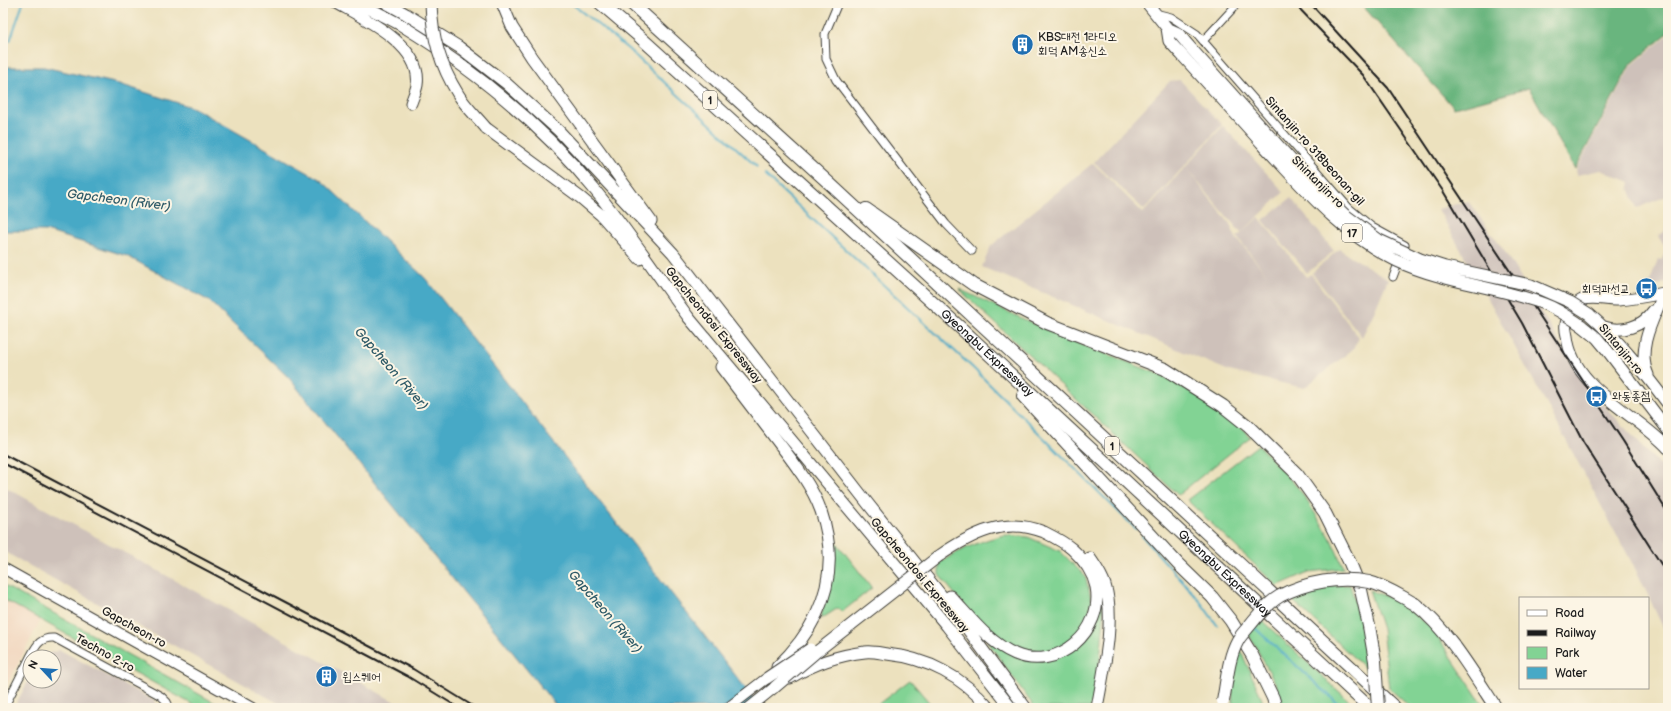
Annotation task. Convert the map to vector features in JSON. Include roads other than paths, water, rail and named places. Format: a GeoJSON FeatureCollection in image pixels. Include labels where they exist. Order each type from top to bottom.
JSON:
{"type":"FeatureCollection","features":[{"type":"Feature","properties":{"kind":"highway","name":"Gyeongbu Expressway"},"geometry":{"type":"LineString","coordinates":[[600,3],[964,331],[1370,708]]}},
{"type":"Feature","properties":{"kind":"highway","name":"Gyeongbu Expressway"},"geometry":{"type":"LineString","coordinates":[[631,3],[829,183],[1395,708]]}},
{"type":"Feature","properties":{"kind":"highway"},"geometry":{"type":"LineString","coordinates":[[829,183],[974,285],[1047,323],[1165,369],[1223,406],[1248,426],[1297,474],[1325,513],[1350,563],[1361,590],[1369,626],[1375,661],[1378,708]]}},
{"type":"Feature","properties":{"kind":"highway"},"geometry":{"type":"LineString","coordinates":[[964,331],[1173,559],[1212,597],[1231,621],[1252,655],[1273,698],[1276,708]]}},
{"type":"Feature","properties":{"kind":"highway"},"geometry":{"type":"LineString","coordinates":[[1224,705],[1229,666],[1238,639],[1260,613],[1279,597],[1300,588],[1323,582],[1347,580],[1369,582],[1392,591],[1415,604],[1431,617],[1480,683],[1496,708]]}},
{"type":"Feature","properties":{"kind":"main road"},"geometry":{"type":"LineString","coordinates":[[337,3],[389,34],[411,58],[416,71],[417,85],[411,103]]}},
{"type":"Feature","properties":{"kind":"main road","name":"Gapcheondosi Expressway"},"geometry":{"type":"LineString","coordinates":[[358,3],[400,25],[453,59],[498,93],[551,141],[594,188],[631,236],[689,318],[947,626],[1011,708]]}},
{"type":"Feature","properties":{"kind":"main road","name":"Gapcheondosi Expressway"},"geometry":{"type":"LineString","coordinates":[[386,3],[459,47],[507,84],[559,131],[673,252],[957,615],[1026,708]]}},
{"type":"Feature","properties":{"kind":"main road"},"geometry":{"type":"LineString","coordinates":[[431,3],[432,24],[442,64],[459,95],[486,128],[581,198],[601,215],[664,284]]}},
{"type":"Feature","properties":{"kind":"main road"},"geometry":{"type":"LineString","coordinates":[[502,3],[512,27],[532,58],[673,252]]}},
{"type":"Feature","properties":{"kind":"main road","name":"17"},"geometry":{"type":"LineString","coordinates":[[1147,3],[1167,28]]}},
{"type":"Feature","properties":{"kind":"main road","name":"Shintanjin-ro"},"geometry":{"type":"LineString","coordinates":[[1167,28],[1178,33],[1310,182],[1344,214],[1379,240],[1420,259],[1445,268],[1531,285],[1570,302],[1589,314]]}},
{"type":"Feature","properties":{"kind":"main road","name":"Shintanjin-ro"},"geometry":{"type":"LineString","coordinates":[[1167,28],[1169,40],[1180,53],[1303,188],[1351,232],[1376,249],[1396,260],[1426,272],[1514,294],[1545,304],[1581,324]]}},
{"type":"Feature","properties":{"kind":"main road"},"geometry":{"type":"LineString","coordinates":[[1604,327],[1620,330],[1640,324],[1648,318],[1664,293]]}},
{"type":"Feature","properties":{"kind":"main road"},"geometry":{"type":"LineString","coordinates":[[1652,383],[1646,369],[1645,343],[1664,293]]}},
{"type":"Feature","properties":{"kind":"main road"},"geometry":{"type":"LineString","coordinates":[[1664,293],[1618,300],[1592,298],[1584,299],[1576,304],[1568,316],[1566,327],[1567,344],[1571,358],[1596,389],[1659,438],[1668,448]]}},
{"type":"Feature","properties":{"kind":"main road","name":"Sintanjin-ro"},"geometry":{"type":"LineString","coordinates":[[1589,314],[1604,327],[1629,354],[1668,404]]}},
{"type":"Feature","properties":{"kind":"main road"},"geometry":{"type":"LineString","coordinates":[[689,318],[714,359],[801,474],[820,510],[826,530],[829,558],[828,577],[823,600],[816,618],[803,640],[767,678]]}},
{"type":"Feature","properties":{"kind":"main road","name":"Sintanjin-ro"},"geometry":{"type":"LineString","coordinates":[[1581,324],[1608,350],[1668,430]]}},
{"type":"Feature","properties":{"kind":"main road"},"geometry":{"type":"LineString","coordinates":[[728,708],[767,678],[803,654],[937,554],[985,530],[1011,526],[1023,526],[1036,529],[1069,546],[1085,563],[1092,574],[1096,587],[1097,601],[1095,615],[1090,626],[1081,639],[1066,650],[1048,658],[1032,658],[1017,655],[1000,646],[978,627],[870,505]]}},
{"type":"Feature","properties":{"kind":"main road"},"geometry":{"type":"LineString","coordinates":[[749,708],[937,554],[954,537],[967,529],[993,521],[1022,519],[1050,527],[1073,540],[1099,571],[1105,586],[1110,616],[1097,708]]}},
{"type":"Feature","properties":{"kind":"main road","name":"Gapcheon-ro"},"geometry":{"type":"LineString","coordinates":[[3,568],[253,708]]}},
{"type":"Feature","properties":{"kind":"main road"},"geometry":{"type":"LineString","coordinates":[[775,688],[800,672],[833,658],[873,652],[900,655],[924,661],[958,679],[978,695],[989,708]]}},
{"type":"Feature","properties":{"kind":"street"},"geometry":{"type":"LineString","coordinates":[[838,3],[825,34],[826,59],[836,80],[946,224],[972,251]]}},
{"type":"Feature","properties":{"kind":"street"},"geometry":{"type":"LineString","coordinates":[[1204,40],[1238,3]]}},
{"type":"Feature","properties":{"kind":"street","name":"Sintanjin-ro 318beonan-gil"},"geometry":{"type":"LineString","coordinates":[[1155,13],[1171,17],[1198,34],[1348,208],[1372,227],[1405,245],[1393,277]]}},
{"type":"Feature","properties":{"kind":"street","name":"Techno 2-ro"},"geometry":{"type":"LineString","coordinates":[[34,649],[42,640],[54,638],[161,696],[170,708]]}},
{"type":"Feature","properties":{"kind":"street","name":"Techno 2-ro"},"geometry":{"type":"LineString","coordinates":[[4,708],[22,673]]}},
{"type":"Feature","properties":{"kind":"water","name":"Gapcheon (River)"},"geometry":{"type":"Polygon","coordinates":[[[3,67],[44,67],[119,84],[194,108],[321,180],[425,278],[761,708],[558,708],[289,378],[209,301],[127,256],[46,231],[3,231],[3,67]]]}},
{"type":"Feature","properties":{"kind":"waterway"},"geometry":{"type":"LineString","coordinates":[[10,41],[23,3]]}},
{"type":"Feature","properties":{"kind":"waterway"},"geometry":{"type":"LineString","coordinates":[[571,3],[628,49],[757,167]]}},
{"type":"Feature","properties":{"kind":"waterway"},"geometry":{"type":"LineString","coordinates":[[3,61],[7,51]]}},
{"type":"Feature","properties":{"kind":"waterway"},"geometry":{"type":"LineString","coordinates":[[765,175],[973,368],[1136,529]]}},
{"type":"Feature","properties":{"kind":"waterway"},"geometry":{"type":"LineString","coordinates":[[1142,536],[1199,600],[1217,625]]}},
{"type":"Feature","properties":{"kind":"waterway"},"geometry":{"type":"LineString","coordinates":[[1255,628],[1343,708]]}},
{"type":"Feature","properties":{"kind":"railway"},"geometry":{"type":"LineString","coordinates":[[1294,3],[1363,75],[1443,191],[1522,323],[1583,442],[1668,575]]}},
{"type":"Feature","properties":{"kind":"railway"},"geometry":{"type":"LineString","coordinates":[[1310,3],[1388,88],[1623,441],[1668,513]]}},
{"type":"Feature","properties":{"kind":"railway"},"geometry":{"type":"LineString","coordinates":[[3,454],[413,669],[476,708]]}},
{"type":"Feature","properties":{"kind":"railway"},"geometry":{"type":"LineString","coordinates":[[3,463],[407,676],[459,708]]}},
{"type":"Feature","properties":{"kind":"place","name":"KBS대전 1라디오 회덕 AM송신소"},"geometry":{"type":"Point","coordinates":[1023,44]}},
{"type":"Feature","properties":{"kind":"place","name":"회덕과선교"},"geometry":{"type":"Point","coordinates":[1646,289]}},
{"type":"Feature","properties":{"kind":"place","name":"와동종점"},"geometry":{"type":"Point","coordinates":[1597,396]}},
{"type":"Feature","properties":{"kind":"place","name":"윕스퀘어"},"geometry":{"type":"Point","coordinates":[327,677]}}]}
